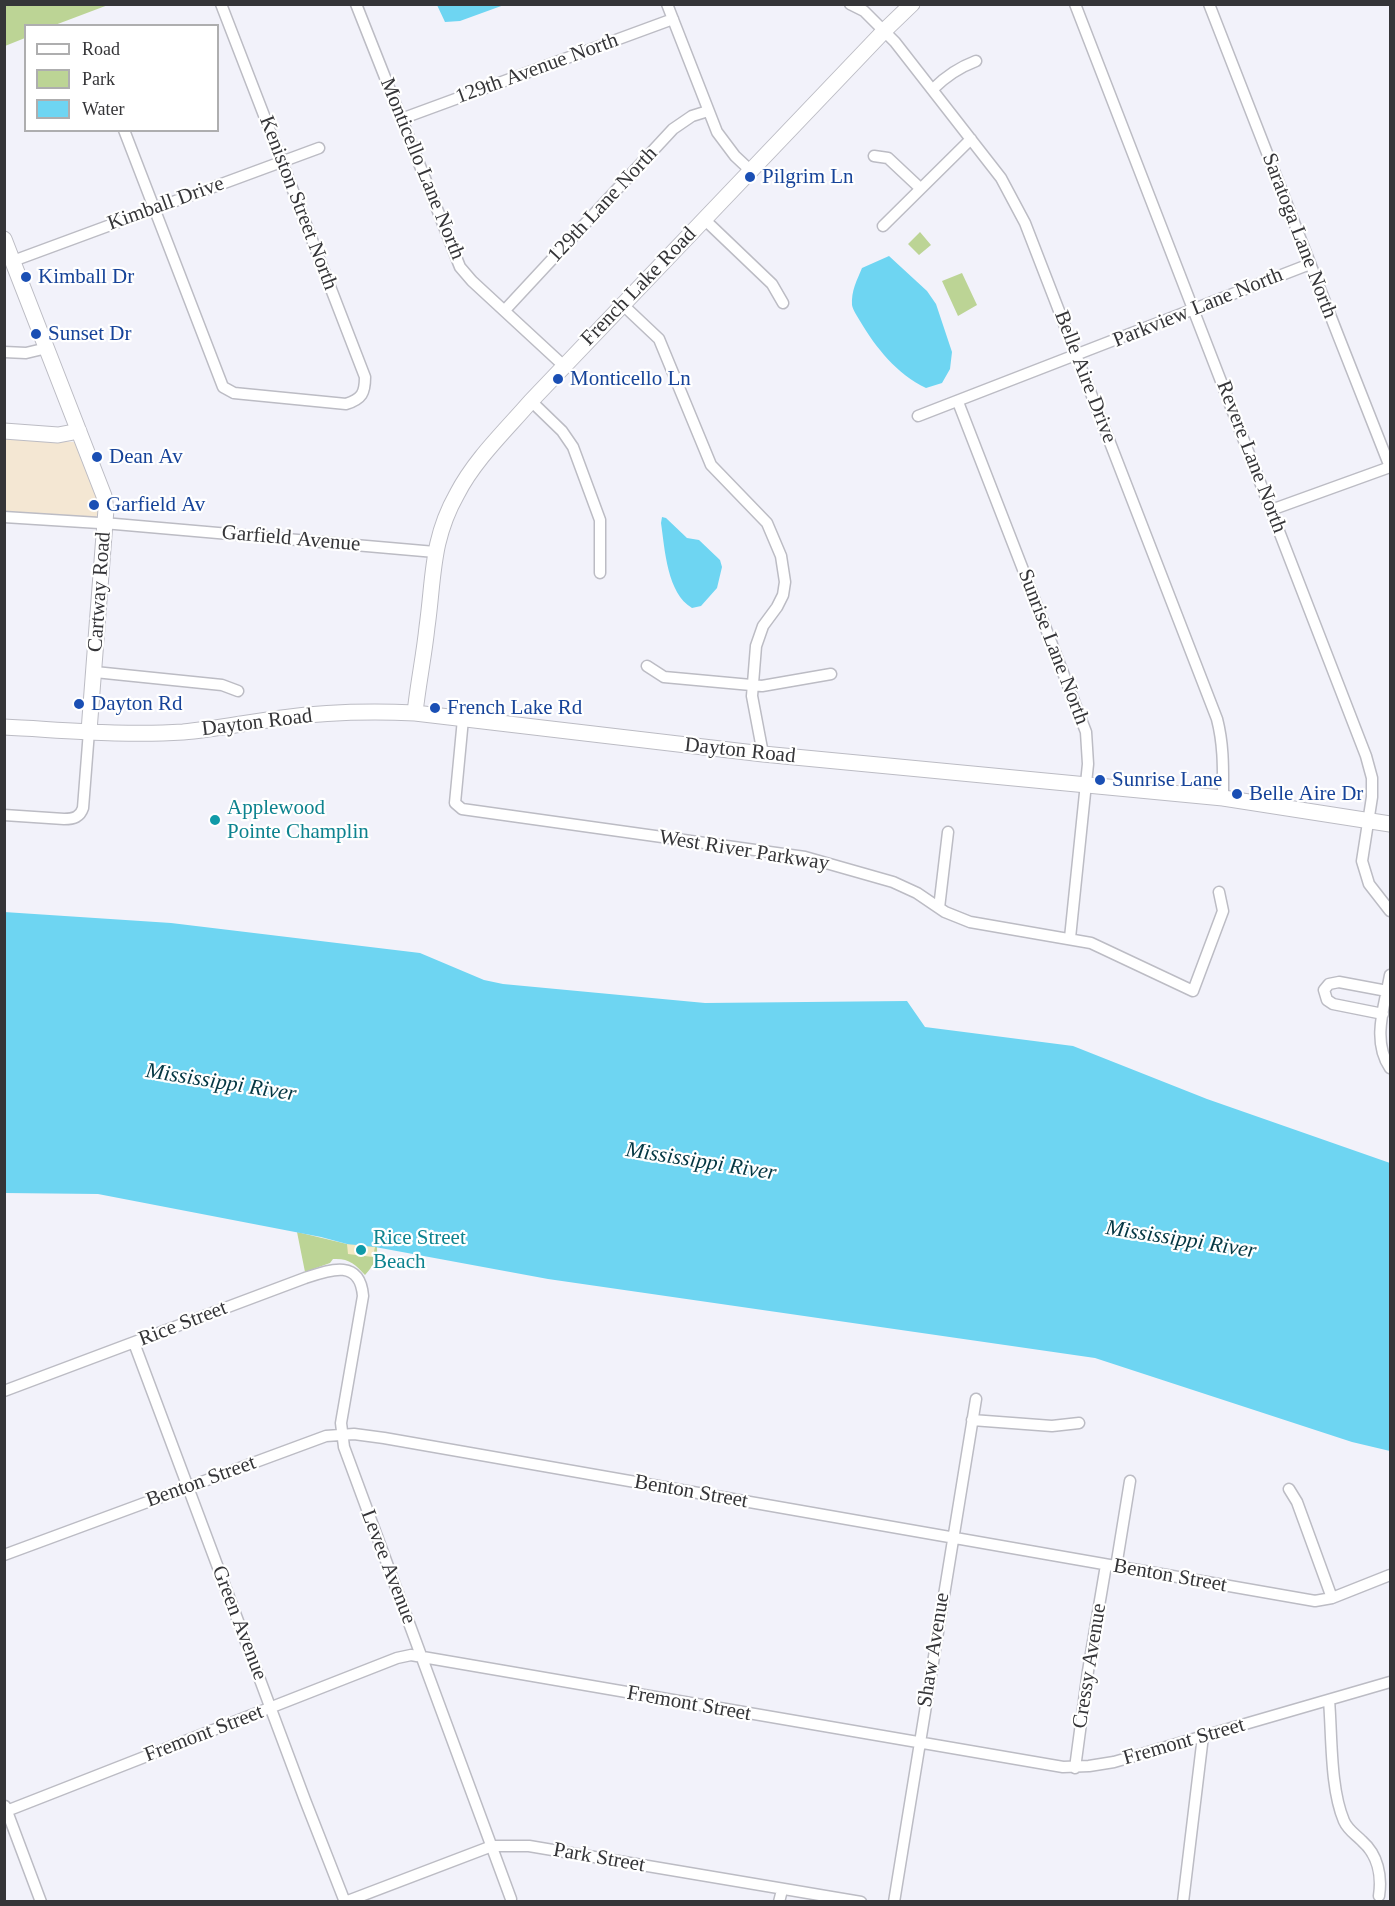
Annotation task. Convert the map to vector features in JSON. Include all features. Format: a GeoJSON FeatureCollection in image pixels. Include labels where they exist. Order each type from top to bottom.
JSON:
{"type":"FeatureCollection","features":[{"type":"Feature","properties":{"kind":"street","name":"Keniston Street North"},"geometry":{"type":"LineString","coordinates":[[154,208],[224,387],[234,393],[346,404],[358,400],[365,391],[365,377],[221,4]]}},
{"type":"Feature","properties":{"kind":"street","name":"Monticello Lane North"},"geometry":{"type":"LineString","coordinates":[[356,4],[460,267],[472,281],[564,366]]}},
{"type":"Feature","properties":{"kind":"street"},"geometry":{"type":"LineString","coordinates":[[667,4],[717,132],[751,171]]}},
{"type":"Feature","properties":{"kind":"street","name":"Belle Aire Drive"},"geometry":{"type":"LineString","coordinates":[[850,4],[864,11],[885,30],[933,89],[1001,178],[1025,223],[1217,719],[1222,736],[1223,798]]}},
{"type":"Feature","properties":{"kind":"street","name":"French Lake Road"},"geometry":{"type":"LineString","coordinates":[[415,713],[428,626],[435,552],[443,522],[457,492],[476,465],[531,400],[912,4]]}},
{"type":"Feature","properties":{"kind":"street","name":"Revere Lane North"},"geometry":{"type":"LineString","coordinates":[[1075,4],[1370,767],[1372,797],[1362,861],[1369,884],[1390,911]]}},
{"type":"Feature","properties":{"kind":"street","name":"Saratoga Lane North"},"geometry":{"type":"LineString","coordinates":[[1209,4],[1390,467]]}},
{"type":"Feature","properties":{"kind":"street","name":"129th Avenue North"},"geometry":{"type":"LineString","coordinates":[[401,119],[673,19]]}},
{"type":"Feature","properties":{"kind":"street"},"geometry":{"type":"LineString","coordinates":[[933,89],[966,64],[976,61]]}},
{"type":"Feature","properties":{"kind":"street","name":"129th Lane North"},"geometry":{"type":"LineString","coordinates":[[505,310],[673,129],[692,116],[708,111]]}},
{"type":"Feature","properties":{"kind":"street"},"geometry":{"type":"LineString","coordinates":[[125,132],[154,208]]}},
{"type":"Feature","properties":{"kind":"street"},"geometry":{"type":"LineString","coordinates":[[883,226],[971,139]]}},
{"type":"Feature","properties":{"kind":"street","name":"Kimball Drive"},"geometry":{"type":"LineString","coordinates":[[13,261],[319,148]]}},
{"type":"Feature","properties":{"kind":"street"},"geometry":{"type":"LineString","coordinates":[[874,156],[888,158],[920,188]]}},
{"type":"Feature","properties":{"kind":"street"},"geometry":{"type":"LineString","coordinates":[[704,219],[772,284],[783,303]]}},
{"type":"Feature","properties":{"kind":"street","name":"Cartway Road"},"geometry":{"type":"LineString","coordinates":[[4,239],[104,496],[106,509],[83,808],[77,817],[64,819],[4,815]]}},
{"type":"Feature","properties":{"kind":"street","name":"Parkview Lane North"},"geometry":{"type":"LineString","coordinates":[[918,416],[1310,264]]}},
{"type":"Feature","properties":{"kind":"street"},"geometry":{"type":"LineString","coordinates":[[623,304],[659,339],[711,465],[767,523],[781,556],[785,575],[783,595],[759,635],[753,685],[752,696],[763,754]]}},
{"type":"Feature","properties":{"kind":"street"},"geometry":{"type":"LineString","coordinates":[[4,352],[26,353],[47,348]]}},
{"type":"Feature","properties":{"kind":"street"},"geometry":{"type":"LineString","coordinates":[[531,400],[562,431],[573,447],[600,520],[600,573]]}},
{"type":"Feature","properties":{"kind":"street","name":"Sunrise Lane North"},"geometry":{"type":"LineString","coordinates":[[958,402],[1081,716],[1088,746],[1070,938]]}},
{"type":"Feature","properties":{"kind":"street"},"geometry":{"type":"LineString","coordinates":[[4,431],[58,435],[79,431]]}},
{"type":"Feature","properties":{"kind":"street"},"geometry":{"type":"LineString","coordinates":[[1271,510],[1390,467]]}},
{"type":"Feature","properties":{"kind":"street","name":"Garfield Avenue"},"geometry":{"type":"LineString","coordinates":[[4,517],[115,524],[435,552]]}},
{"type":"Feature","properties":{"kind":"street"},"geometry":{"type":"LineString","coordinates":[[647,666],[664,677],[753,685],[775,685],[831,674]]}},
{"type":"Feature","properties":{"kind":"street"},"geometry":{"type":"LineString","coordinates":[[95,672],[222,685],[238,691]]}},
{"type":"Feature","properties":{"kind":"street","name":"Dayton Road"},"geometry":{"type":"LineString","coordinates":[[4,727],[164,733],[323,714],[415,713],[763,754],[1223,798],[1390,824]]}},
{"type":"Feature","properties":{"kind":"street","name":"West River Parkway"},"geometry":{"type":"LineString","coordinates":[[463,719],[454,803],[462,809],[805,857],[893,882],[917,893],[954,917],[970,922],[1091,942],[1192,991],[1223,911],[1219,892]]}},
{"type":"Feature","properties":{"kind":"street","name":"Dayton Road"},"geometry":{"type":"LineString","coordinates":[[4,720],[89,731]]}},
{"type":"Feature","properties":{"kind":"street"},"geometry":{"type":"LineString","coordinates":[[939,908],[948,832]]}},
{"type":"Feature","properties":{"kind":"street"},"geometry":{"type":"LineString","coordinates":[[1390,975],[1380,1032],[1383,1058],[1390,1068]]}},
{"type":"Feature","properties":{"kind":"street"},"geometry":{"type":"LineString","coordinates":[[1383,1014],[1333,1004],[1324,996],[1324,990],[1329,984],[1339,982],[1388,991]]}},
{"type":"Feature","properties":{"kind":"street","name":"Rice Street"},"geometry":{"type":"LineString","coordinates":[[4,1391],[333,1268],[343,1268],[352,1272],[359,1280]]}},
{"type":"Feature","properties":{"kind":"street","name":"Levee Avenue"},"geometry":{"type":"LineString","coordinates":[[359,1280],[363,1296],[345,1396],[342,1434],[356,1484],[511,1899]]}},
{"type":"Feature","properties":{"kind":"street","name":"Green Avenue"},"geometry":{"type":"LineString","coordinates":[[134,1343],[345,1902]]}},
{"type":"Feature","properties":{"kind":"street","name":"Shaw Avenue"},"geometry":{"type":"LineString","coordinates":[[894,1902],[976,1399]]}},
{"type":"Feature","properties":{"kind":"street"},"geometry":{"type":"LineString","coordinates":[[972,1420],[1052,1426],[1078,1423]]}},
{"type":"Feature","properties":{"kind":"street","name":"Benton Street"},"geometry":{"type":"LineString","coordinates":[[4,1555],[326,1436],[342,1434],[384,1438],[517,1460],[1300,1599],[1324,1601],[1390,1575]]}},
{"type":"Feature","properties":{"kind":"street","name":"Cressy Avenue"},"geometry":{"type":"LineString","coordinates":[[1075,1768],[1088,1671],[1131,1481]]}},
{"type":"Feature","properties":{"kind":"street"},"geometry":{"type":"LineString","coordinates":[[1289,1489],[1297,1502],[1332,1598]]}},
{"type":"Feature","properties":{"kind":"street","name":"Fremont Street"},"geometry":{"type":"LineString","coordinates":[[5,1810],[397,1658],[411,1655],[1075,1768],[1104,1765],[1390,1682]]}},
{"type":"Feature","properties":{"kind":"street"},"geometry":{"type":"LineString","coordinates":[[1329,1701],[1336,1800],[1348,1828],[1372,1852],[1378,1867],[1381,1886],[1379,1896]]}},
{"type":"Feature","properties":{"kind":"street"},"geometry":{"type":"LineString","coordinates":[[1183,1902],[1203,1736]]}},
{"type":"Feature","properties":{"kind":"street"},"geometry":{"type":"LineString","coordinates":[[5,1810],[41,1902]]}},
{"type":"Feature","properties":{"kind":"street","name":"Park Street"},"geometry":{"type":"LineString","coordinates":[[345,1902],[492,1846],[529,1846],[861,1902]]}},
{"type":"Feature","properties":{"kind":"street"},"geometry":{"type":"LineString","coordinates":[[779,1902],[782,1890]]}},
{"type":"Feature","properties":{"kind":"shaded area"},"geometry":{"type":"Polygon","coordinates":[[[4,438],[75,442],[96,495],[99,512],[96,517],[91,519],[5,512],[4,438]]]}},
{"type":"Feature","properties":{"kind":"green space"},"geometry":{"type":"Polygon","coordinates":[[[5,4],[108,4],[58,24],[24,24],[24,38],[5,46],[5,4]]]}},
{"type":"Feature","properties":{"kind":"green space"},"geometry":{"type":"Polygon","coordinates":[[[920,232],[931,245],[919,255],[908,244],[920,232]]]}},
{"type":"Feature","properties":{"kind":"green space"},"geometry":{"type":"Polygon","coordinates":[[[962,273],[977,305],[958,316],[942,281],[962,273]]]}},
{"type":"Feature","properties":{"kind":"green space"},"geometry":{"type":"Polygon","coordinates":[[[297,1232],[347,1244],[377,1247],[376,1259],[365,1275],[351,1262],[339,1259],[333,1259],[330,1263],[305,1272],[297,1232]]]}},
{"type":"Feature","properties":{"kind":"sand","name":"Rice Street Beach"},"geometry":{"type":"Polygon","coordinates":[[[347,1244],[375,1247],[373,1257],[348,1254],[347,1244]]]}},
{"type":"Feature","properties":{"kind":"water"},"geometry":{"type":"Polygon","coordinates":[[[437,5],[504,5],[460,21],[445,22],[437,5]]]}},
{"type":"Feature","properties":{"kind":"water"},"geometry":{"type":"Polygon","coordinates":[[[889,256],[927,291],[936,304],[952,352],[950,369],[942,383],[926,388],[897,368],[880,350],[853,309],[853,290],[862,268],[889,256]]]}},
{"type":"Feature","properties":{"kind":"water"},"geometry":{"type":"Polygon","coordinates":[[[662,517],[666,518],[687,538],[699,540],[720,560],[722,567],[717,588],[701,606],[692,608],[677,592],[672,582],[664,546],[662,517]]]}},
{"type":"Feature","properties":{"kind":"water","name":"Mississippi River"},"geometry":{"type":"Polygon","coordinates":[[[4,912],[171,923],[420,953],[484,980],[503,984],[705,1003],[907,1001],[925,1027],[1073,1046],[1207,1099],[1390,1163],[1390,1451],[1352,1442],[1095,1358],[548,1279],[375,1247],[347,1244],[98,1194],[5,1193],[4,912]]]}},
{"type":"Feature","properties":{"kind":"place","name":"Pilgrim Ln"},"geometry":{"type":"Point","coordinates":[750,177]}},
{"type":"Feature","properties":{"kind":"place","name":"Kimball Dr"},"geometry":{"type":"Point","coordinates":[26,277]}},
{"type":"Feature","properties":{"kind":"place","name":"Sunset Dr"},"geometry":{"type":"Point","coordinates":[36,334]}},
{"type":"Feature","properties":{"kind":"place","name":"Monticello Ln"},"geometry":{"type":"Point","coordinates":[558,379]}},
{"type":"Feature","properties":{"kind":"place","name":"Dean Av"},"geometry":{"type":"Point","coordinates":[97,457]}},
{"type":"Feature","properties":{"kind":"place","name":"Garfield Av"},"geometry":{"type":"Point","coordinates":[94,505]}},
{"type":"Feature","properties":{"kind":"place","name":"Dayton Rd"},"geometry":{"type":"Point","coordinates":[79,704]}},
{"type":"Feature","properties":{"kind":"place","name":"French Lake Rd"},"geometry":{"type":"Point","coordinates":[435,708]}},
{"type":"Feature","properties":{"kind":"place","name":"Sunrise Lane"},"geometry":{"type":"Point","coordinates":[1100,780]}},
{"type":"Feature","properties":{"kind":"place","name":"Belle Aire Dr"},"geometry":{"type":"Point","coordinates":[1237,794]}},
{"type":"Feature","properties":{"kind":"place","name":"Applewood Pointe Champlin"},"geometry":{"type":"Point","coordinates":[215,820]}},
{"type":"Feature","properties":{"kind":"place","name":"Rice Street Beach"},"geometry":{"type":"Point","coordinates":[361,1250]}}]}
